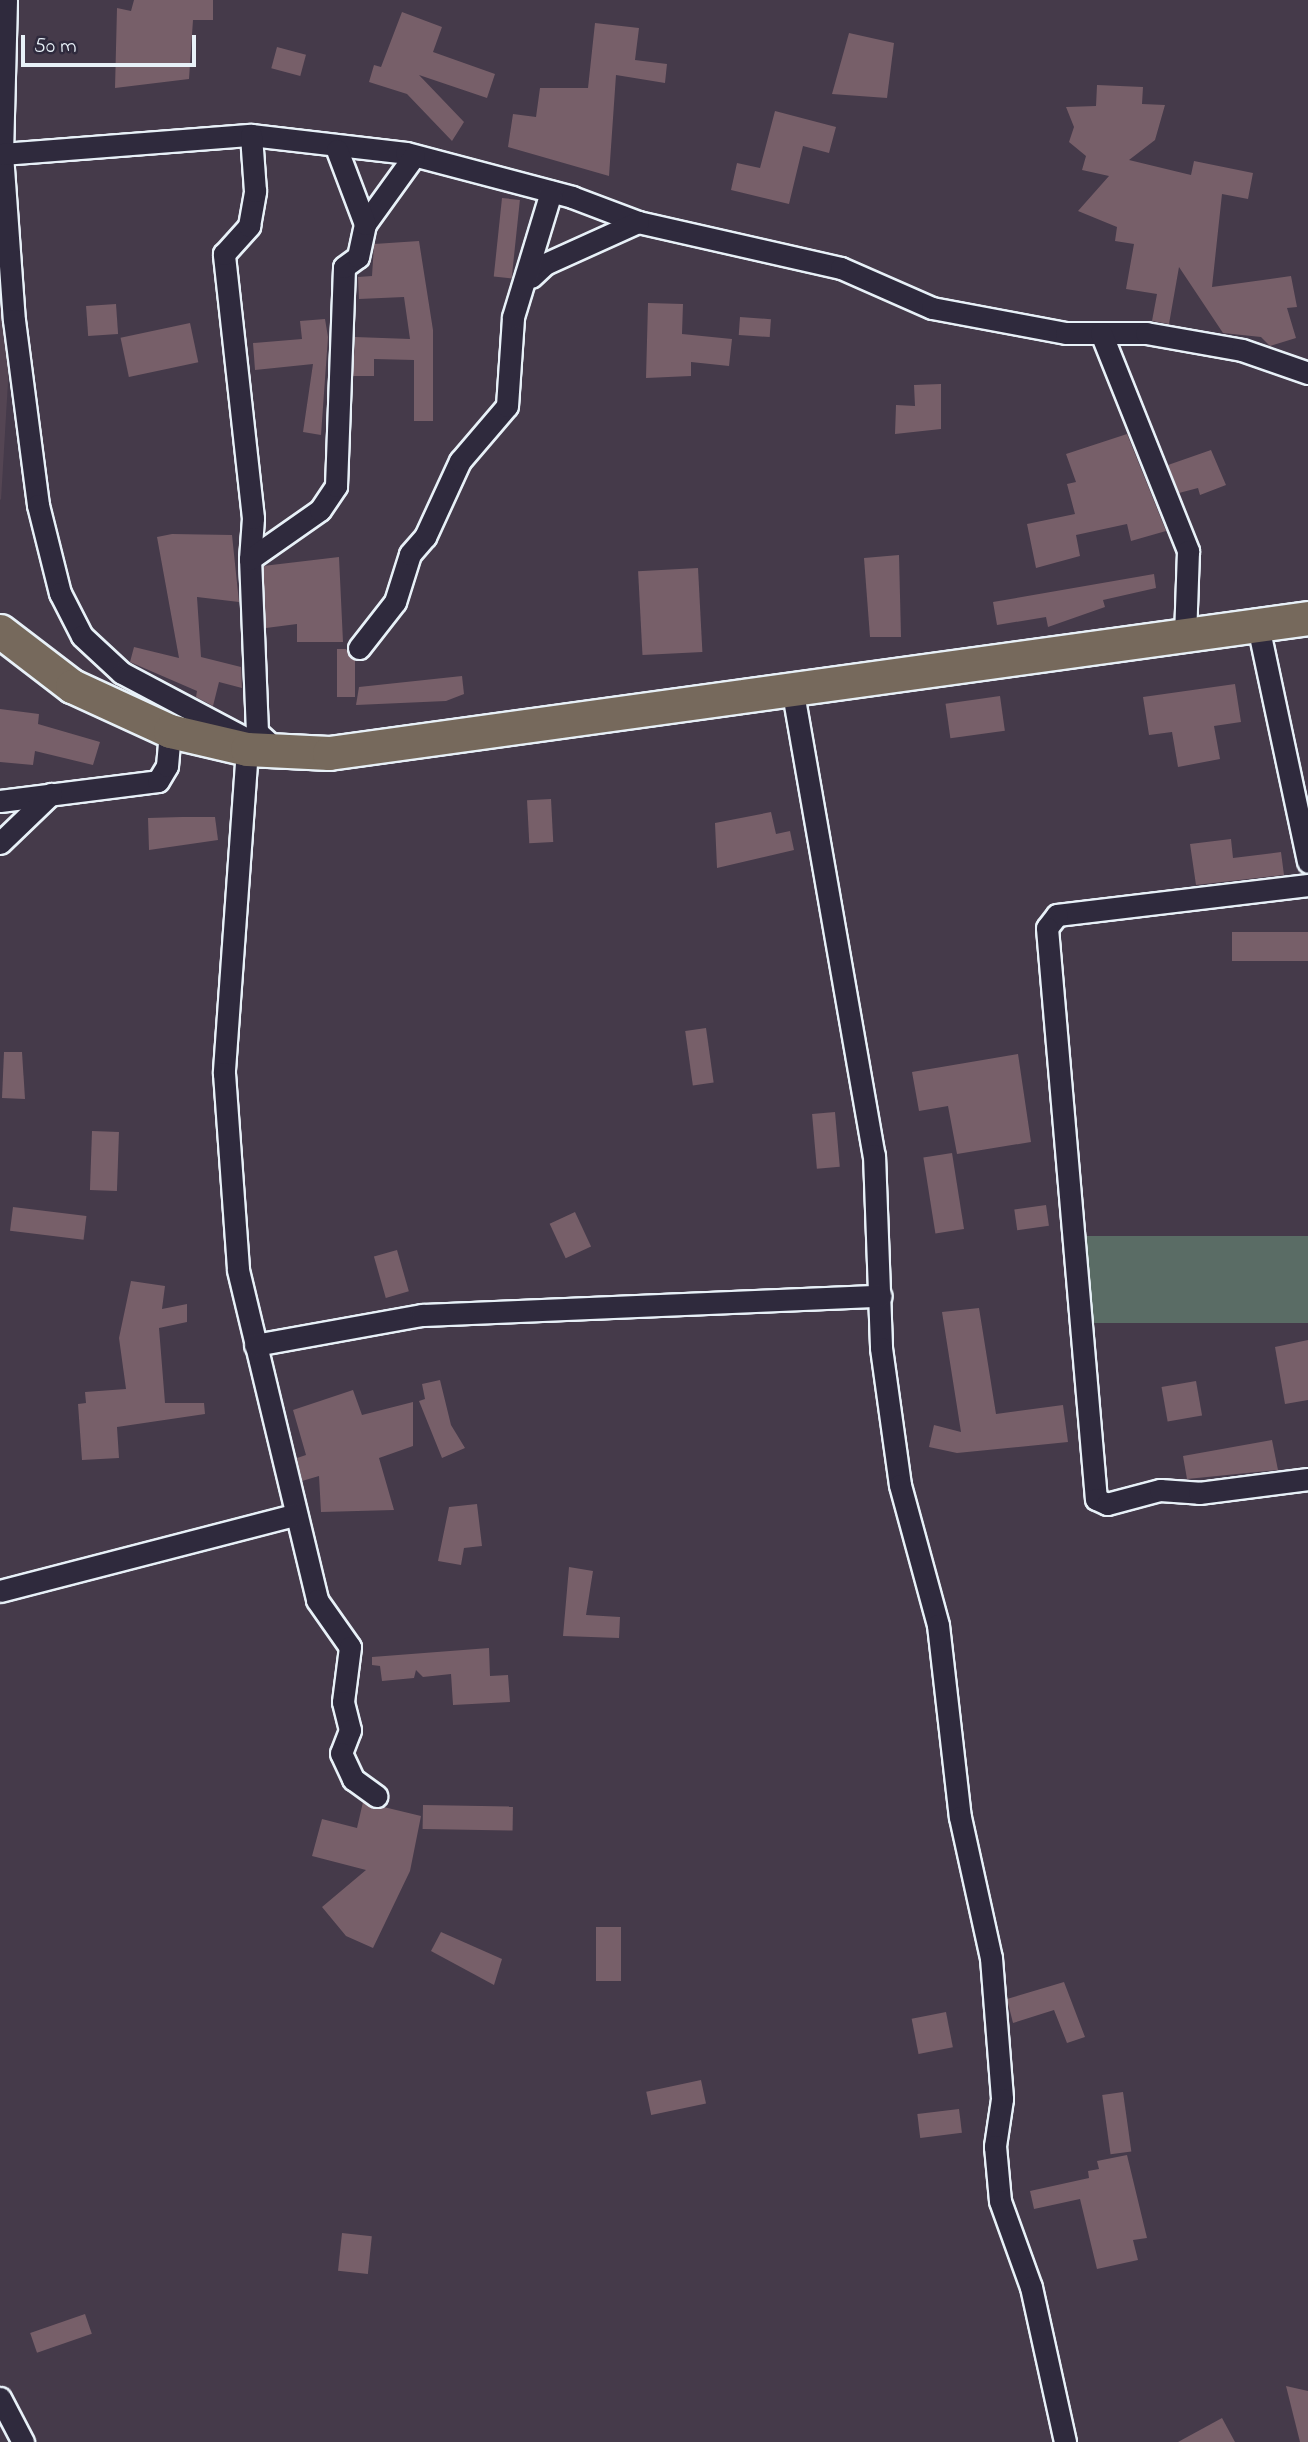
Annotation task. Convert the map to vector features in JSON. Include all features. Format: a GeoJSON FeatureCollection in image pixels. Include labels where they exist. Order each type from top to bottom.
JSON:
{"type":"FeatureCollection","features":[{"type":"Feature","properties":{"kind":"main road"},"geometry":{"type":"LineString","coordinates":[[0,631],[72,687],[170,731],[247,749],[280,752],[511,732],[1308,618]]}},
{"type":"Feature","properties":{"kind":"street"},"geometry":{"type":"LineString","coordinates":[[6,0],[2,154],[13,320],[34,476],[66,608],[91,647],[122,673],[280,752]]}},
{"type":"Feature","properties":{"kind":"street"},"geometry":{"type":"LineString","coordinates":[[2,154],[251,135],[337,150],[414,156],[551,192],[638,222],[841,268],[932,309],[1066,333],[1146,333],[1242,350],[1308,373]]}},
{"type":"Feature","properties":{"kind":"street"},"geometry":{"type":"LineString","coordinates":[[251,135],[256,191],[249,226],[224,254],[253,517],[250,559],[257,732],[280,752]]}},
{"type":"Feature","properties":{"kind":"street"},"geometry":{"type":"LineString","coordinates":[[337,150],[365,224]]}},
{"type":"Feature","properties":{"kind":"street"},"geometry":{"type":"LineString","coordinates":[[250,559],[320,510],[336,486],[344,267],[358,257],[365,224],[414,156]]}},
{"type":"Feature","properties":{"kind":"street"},"geometry":{"type":"LineString","coordinates":[[359,648],[395,601],[410,554],[425,537],[460,461],[507,406],[513,317],[531,277],[551,192]]}},
{"type":"Feature","properties":{"kind":"street"},"geometry":{"type":"LineString","coordinates":[[531,277],[545,264],[638,222]]}},
{"type":"Feature","properties":{"kind":"street"},"geometry":{"type":"LineString","coordinates":[[1101,333],[1188,551],[1185,636]]}},
{"type":"Feature","properties":{"kind":"street"},"geometry":{"type":"LineString","coordinates":[[1258,626],[1308,862]]}},
{"type":"Feature","properties":{"kind":"street"},"geometry":{"type":"LineString","coordinates":[[793,693],[874,1156],[881,1348],[900,1485],[938,1625],[960,1817],[990,1958],[1002,2099],[995,2146],[1000,2200],[1031,2287],[1065,2442]]}},
{"type":"Feature","properties":{"kind":"street"},"geometry":{"type":"LineString","coordinates":[[0,801],[158,781],[167,766],[170,731]]}},
{"type":"Feature","properties":{"kind":"street"},"geometry":{"type":"LineString","coordinates":[[247,749],[224,1073],[238,1270],[294,1515],[317,1600],[350,1647],[343,1702],[350,1730],[341,1754],[353,1779],[376,1796]]}},
{"type":"Feature","properties":{"kind":"street"},"geometry":{"type":"LineString","coordinates":[[0,843],[51,794]]}},
{"type":"Feature","properties":{"kind":"street"},"geometry":{"type":"LineString","coordinates":[[1308,885],[1057,915],[1048,928],[1096,1499],[1103,1504],[1160,1490],[1199,1493],[1308,1479]]}},
{"type":"Feature","properties":{"kind":"street"},"geometry":{"type":"LineString","coordinates":[[256,1345],[422,1315],[881,1296]]}},
{"type":"Feature","properties":{"kind":"street"},"geometry":{"type":"LineString","coordinates":[[0,1591],[294,1515]]}},
{"type":"Feature","properties":{"kind":"street"},"geometry":{"type":"LineString","coordinates":[[0,2398],[23,2442]]}},
{"type":"Feature","properties":{"kind":"shaded area"},"geometry":{"type":"Polygon","coordinates":[[[0,228],[9,365],[1,500],[0,499],[0,228]]]}},
{"type":"Feature","properties":{"kind":"green space"},"geometry":{"type":"Polygon","coordinates":[[[1083,1236],[1308,1236],[1308,1323],[1083,1323],[1083,1236]]]}},
{"type":"Feature","properties":{"kind":"building"},"geometry":{"type":"Polygon","coordinates":[[[134,0],[213,0],[213,20],[193,20],[189,79],[115,88],[117,8],[131,11],[134,0]]]}},
{"type":"Feature","properties":{"kind":"building"},"geometry":{"type":"Polygon","coordinates":[[[402,12],[442,27],[433,52],[495,74],[487,98],[419,75],[464,122],[452,141],[407,94],[369,82],[374,65],[381,67],[402,12]]]}},
{"type":"Feature","properties":{"kind":"building"},"geometry":{"type":"Polygon","coordinates":[[[595,23],[639,28],[635,60],[667,64],[665,83],[616,75],[609,176],[508,147],[513,114],[536,117],[540,88],[588,88],[595,23]]]}},
{"type":"Feature","properties":{"kind":"building"},"geometry":{"type":"Polygon","coordinates":[[[849,33],[894,43],[887,98],[832,94],[849,33]]]}},
{"type":"Feature","properties":{"kind":"building"},"geometry":{"type":"Polygon","coordinates":[[[277,47],[306,55],[300,76],[271,68],[277,47]]]}},
{"type":"Feature","properties":{"kind":"building"},"geometry":{"type":"Polygon","coordinates":[[[1097,85],[1143,87],[1142,104],[1165,105],[1155,140],[1129,160],[1191,175],[1194,161],[1253,173],[1248,199],[1222,194],[1212,287],[1291,276],[1297,307],[1287,308],[1296,338],[1270,346],[1261,337],[1223,333],[1179,267],[1169,324],[1152,321],[1157,294],[1126,289],[1134,244],[1115,241],[1117,227],[1078,211],[1109,176],[1082,170],[1086,156],[1069,142],[1074,127],[1066,107],[1096,106],[1097,85]]]}},
{"type":"Feature","properties":{"kind":"building"},"geometry":{"type":"Polygon","coordinates":[[[775,111],[836,127],[829,153],[803,146],[789,204],[731,190],[737,163],[760,168],[775,111]]]}},
{"type":"Feature","properties":{"kind":"building"},"geometry":{"type":"Polygon","coordinates":[[[502,198],[520,200],[512,278],[494,277],[502,198]]]}},
{"type":"Feature","properties":{"kind":"building"},"geometry":{"type":"Polygon","coordinates":[[[419,241],[433,330],[433,421],[414,421],[414,360],[374,359],[374,376],[353,376],[355,337],[410,339],[404,297],[359,299],[358,277],[372,276],[374,244],[419,241]]]}},
{"type":"Feature","properties":{"kind":"building"},"geometry":{"type":"Polygon","coordinates":[[[648,303],[683,304],[682,334],[732,339],[729,366],[691,362],[691,376],[646,378],[648,303]]]}},
{"type":"Feature","properties":{"kind":"building"},"geometry":{"type":"Polygon","coordinates":[[[116,304],[118,334],[88,336],[86,306],[116,304]]]}},
{"type":"Feature","properties":{"kind":"building"},"geometry":{"type":"Polygon","coordinates":[[[740,317],[771,319],[770,337],[739,335],[740,317]]]}},
{"type":"Feature","properties":{"kind":"building"},"geometry":{"type":"Polygon","coordinates":[[[325,319],[328,337],[321,435],[303,432],[313,364],[255,370],[253,343],[302,339],[300,321],[325,319]]]}},
{"type":"Feature","properties":{"kind":"building"},"geometry":{"type":"Polygon","coordinates":[[[190,323],[198,362],[129,377],[121,338],[190,323]]]}},
{"type":"Feature","properties":{"kind":"building"},"geometry":{"type":"Polygon","coordinates":[[[941,384],[941,429],[895,434],[896,405],[915,406],[914,385],[941,384]]]}},
{"type":"Feature","properties":{"kind":"building"},"geometry":{"type":"Polygon","coordinates":[[[1127,434],[1166,531],[1131,541],[1127,524],[1076,535],[1080,556],[1036,568],[1027,524],[1075,514],[1067,484],[1076,482],[1066,454],[1127,434]]]}},
{"type":"Feature","properties":{"kind":"building"},"geometry":{"type":"Polygon","coordinates":[[[1211,450],[1226,485],[1200,495],[1198,488],[1179,493],[1168,465],[1211,450]]]}},
{"type":"Feature","properties":{"kind":"building"},"geometry":{"type":"Polygon","coordinates":[[[172,534],[232,535],[239,602],[197,597],[201,657],[241,667],[242,688],[219,682],[213,706],[196,697],[197,691],[130,662],[134,647],[179,658],[157,537],[172,534]]]}},
{"type":"Feature","properties":{"kind":"building"},"geometry":{"type":"Polygon","coordinates":[[[899,555],[901,637],[870,637],[864,558],[899,555]]]}},
{"type":"Feature","properties":{"kind":"building"},"geometry":{"type":"Polygon","coordinates":[[[339,557],[343,642],[297,642],[297,624],[266,628],[263,566],[339,557]]]}},
{"type":"Feature","properties":{"kind":"building"},"geometry":{"type":"Polygon","coordinates":[[[698,568],[702,652],[642,655],[638,571],[698,568]]]}},
{"type":"Feature","properties":{"kind":"building"},"geometry":{"type":"Polygon","coordinates":[[[1154,574],[1156,588],[1103,600],[1105,607],[1048,627],[1046,617],[997,625],[993,602],[1154,574]]]}},
{"type":"Feature","properties":{"kind":"building"},"geometry":{"type":"Polygon","coordinates":[[[337,649],[346,649],[355,660],[355,697],[337,697],[337,649]]]}},
{"type":"Feature","properties":{"kind":"building"},"geometry":{"type":"Polygon","coordinates":[[[462,676],[464,694],[446,701],[356,705],[359,687],[462,676]]]}},
{"type":"Feature","properties":{"kind":"building"},"geometry":{"type":"Polygon","coordinates":[[[1235,684],[1241,722],[1214,726],[1220,759],[1178,767],[1172,732],[1149,735],[1143,697],[1235,684]]]}},
{"type":"Feature","properties":{"kind":"building"},"geometry":{"type":"Polygon","coordinates":[[[1000,696],[1005,731],[950,738],[946,704],[1000,696]]]}},
{"type":"Feature","properties":{"kind":"building"},"geometry":{"type":"Polygon","coordinates":[[[0,709],[39,714],[38,724],[100,742],[93,765],[35,751],[33,765],[0,762],[0,709]]]}},
{"type":"Feature","properties":{"kind":"building"},"geometry":{"type":"Polygon","coordinates":[[[551,799],[553,842],[529,843],[527,800],[551,799]]]}},
{"type":"Feature","properties":{"kind":"building"},"geometry":{"type":"Polygon","coordinates":[[[771,812],[776,834],[790,831],[794,850],[717,868],[715,823],[771,812]]]}},
{"type":"Feature","properties":{"kind":"building"},"geometry":{"type":"Polygon","coordinates":[[[215,817],[218,840],[149,850],[148,818],[215,817]]]}},
{"type":"Feature","properties":{"kind":"building"},"geometry":{"type":"Polygon","coordinates":[[[1231,839],[1233,858],[1281,852],[1284,875],[1196,885],[1190,844],[1231,839]]]}},
{"type":"Feature","properties":{"kind":"building"},"geometry":{"type":"Polygon","coordinates":[[[1232,932],[1308,932],[1308,961],[1232,961],[1232,932]]]}},
{"type":"Feature","properties":{"kind":"building"},"geometry":{"type":"Polygon","coordinates":[[[706,1028],[714,1082],[693,1085],[685,1031],[706,1028]]]}},
{"type":"Feature","properties":{"kind":"building"},"geometry":{"type":"Polygon","coordinates":[[[4,1052],[22,1052],[25,1099],[2,1098],[4,1052]]]}},
{"type":"Feature","properties":{"kind":"building"},"geometry":{"type":"Polygon","coordinates":[[[1018,1054],[1031,1142],[957,1154],[948,1106],[919,1111],[912,1072],[1018,1054]]]}},
{"type":"Feature","properties":{"kind":"building"},"geometry":{"type":"Polygon","coordinates":[[[835,1112],[840,1167],[817,1169],[812,1114],[835,1112]]]}},
{"type":"Feature","properties":{"kind":"building"},"geometry":{"type":"Polygon","coordinates":[[[92,1131],[119,1132],[117,1191],[90,1190],[92,1131]]]}},
{"type":"Feature","properties":{"kind":"building"},"geometry":{"type":"Polygon","coordinates":[[[952,1153],[964,1229],[935,1234],[923,1158],[952,1153]]]}},
{"type":"Feature","properties":{"kind":"building"},"geometry":{"type":"Polygon","coordinates":[[[1046,1205],[1049,1226],[1017,1230],[1014,1209],[1046,1205]]]}},
{"type":"Feature","properties":{"kind":"building"},"geometry":{"type":"Polygon","coordinates":[[[13,1207],[86,1216],[84,1240],[10,1231],[13,1207]]]}},
{"type":"Feature","properties":{"kind":"building"},"geometry":{"type":"Polygon","coordinates":[[[575,1212],[591,1246],[566,1258],[550,1224],[575,1212]]]}},
{"type":"Feature","properties":{"kind":"building"},"geometry":{"type":"Polygon","coordinates":[[[397,1250],[409,1291],[386,1298],[374,1257],[397,1250]]]}},
{"type":"Feature","properties":{"kind":"building"},"geometry":{"type":"Polygon","coordinates":[[[131,1281],[165,1286],[162,1309],[187,1304],[187,1322],[159,1328],[165,1403],[204,1403],[205,1414],[117,1427],[119,1458],[82,1460],[78,1404],[86,1403],[85,1392],[126,1389],[119,1338],[131,1281]]]}},
{"type":"Feature","properties":{"kind":"building"},"geometry":{"type":"Polygon","coordinates":[[[979,1308],[996,1414],[1063,1405],[1068,1442],[957,1453],[929,1447],[934,1425],[961,1432],[942,1312],[979,1308]]]}},
{"type":"Feature","properties":{"kind":"building"},"geometry":{"type":"Polygon","coordinates":[[[1308,1340],[1308,1400],[1285,1404],[1275,1347],[1308,1340]]]}},
{"type":"Feature","properties":{"kind":"building"},"geometry":{"type":"Polygon","coordinates":[[[440,1380],[451,1425],[465,1448],[442,1458],[419,1401],[425,1399],[422,1384],[440,1380]]]}},
{"type":"Feature","properties":{"kind":"building"},"geometry":{"type":"Polygon","coordinates":[[[1196,1381],[1202,1415],[1168,1422],[1162,1387],[1196,1381]]]}},
{"type":"Feature","properties":{"kind":"building"},"geometry":{"type":"Polygon","coordinates":[[[353,1390],[362,1415],[413,1402],[413,1446],[379,1458],[394,1510],[321,1512],[319,1476],[302,1481],[297,1458],[306,1455],[293,1410],[353,1390]]]}},
{"type":"Feature","properties":{"kind":"building"},"geometry":{"type":"Polygon","coordinates":[[[1272,1440],[1278,1470],[1187,1479],[1183,1456],[1272,1440]]]}},
{"type":"Feature","properties":{"kind":"building"},"geometry":{"type":"Polygon","coordinates":[[[477,1504],[482,1546],[464,1548],[461,1565],[438,1561],[449,1507],[477,1504]]]}},
{"type":"Feature","properties":{"kind":"building"},"geometry":{"type":"Polygon","coordinates":[[[569,1567],[593,1571],[586,1615],[620,1617],[619,1638],[563,1636],[569,1567]]]}},
{"type":"Feature","properties":{"kind":"building"},"geometry":{"type":"Polygon","coordinates":[[[489,1648],[490,1676],[508,1675],[510,1702],[453,1705],[451,1674],[423,1677],[416,1670],[414,1678],[382,1681],[380,1666],[372,1665],[372,1657],[489,1648]]]}},
{"type":"Feature","properties":{"kind":"building"},"geometry":{"type":"Polygon","coordinates":[[[363,1802],[421,1816],[410,1871],[373,1948],[346,1936],[322,1907],[366,1870],[312,1856],[322,1819],[357,1828],[363,1802]]]}},
{"type":"Feature","properties":{"kind":"building"},"geometry":{"type":"Polygon","coordinates":[[[423,1805],[513,1807],[513,1831],[423,1829],[423,1805]]]}},
{"type":"Feature","properties":{"kind":"building"},"geometry":{"type":"Polygon","coordinates":[[[596,1927],[621,1927],[621,1981],[596,1981],[596,1927]]]}},
{"type":"Feature","properties":{"kind":"building"},"geometry":{"type":"Polygon","coordinates":[[[441,1932],[502,1959],[494,1985],[431,1951],[441,1932]]]}},
{"type":"Feature","properties":{"kind":"building"},"geometry":{"type":"Polygon","coordinates":[[[1064,1982],[1085,2037],[1067,2043],[1054,2010],[1013,2023],[1007,1999],[1064,1982]]]}},
{"type":"Feature","properties":{"kind":"building"},"geometry":{"type":"Polygon","coordinates":[[[946,2012],[953,2047],[919,2054],[912,2019],[946,2012]]]}},
{"type":"Feature","properties":{"kind":"building"},"geometry":{"type":"Polygon","coordinates":[[[701,2080],[706,2103],[651,2115],[646,2092],[701,2080]]]}},
{"type":"Feature","properties":{"kind":"building"},"geometry":{"type":"Polygon","coordinates":[[[1123,2092],[1131,2151],[1111,2154],[1102,2095],[1123,2092]]]}},
{"type":"Feature","properties":{"kind":"building"},"geometry":{"type":"Polygon","coordinates":[[[959,2109],[962,2133],[920,2138],[917,2114],[959,2109]]]}},
{"type":"Feature","properties":{"kind":"building"},"geometry":{"type":"Polygon","coordinates":[[[1127,2155],[1147,2238],[1133,2240],[1138,2260],[1097,2269],[1080,2199],[1034,2209],[1030,2191],[1089,2178],[1088,2171],[1099,2169],[1097,2161],[1127,2155]]]}},
{"type":"Feature","properties":{"kind":"building"},"geometry":{"type":"Polygon","coordinates":[[[342,2233],[372,2236],[368,2274],[338,2271],[342,2233]]]}},
{"type":"Feature","properties":{"kind":"building"},"geometry":{"type":"Polygon","coordinates":[[[85,2314],[92,2334],[37,2353],[30,2333],[85,2314]]]}},
{"type":"Feature","properties":{"kind":"building"},"geometry":{"type":"Polygon","coordinates":[[[1286,2386],[1308,2391],[1308,2442],[1300,2442],[1286,2386]]]}},
{"type":"Feature","properties":{"kind":"building"},"geometry":{"type":"Polygon","coordinates":[[[1222,2418],[1235,2442],[1178,2442],[1222,2418]]]}}]}
